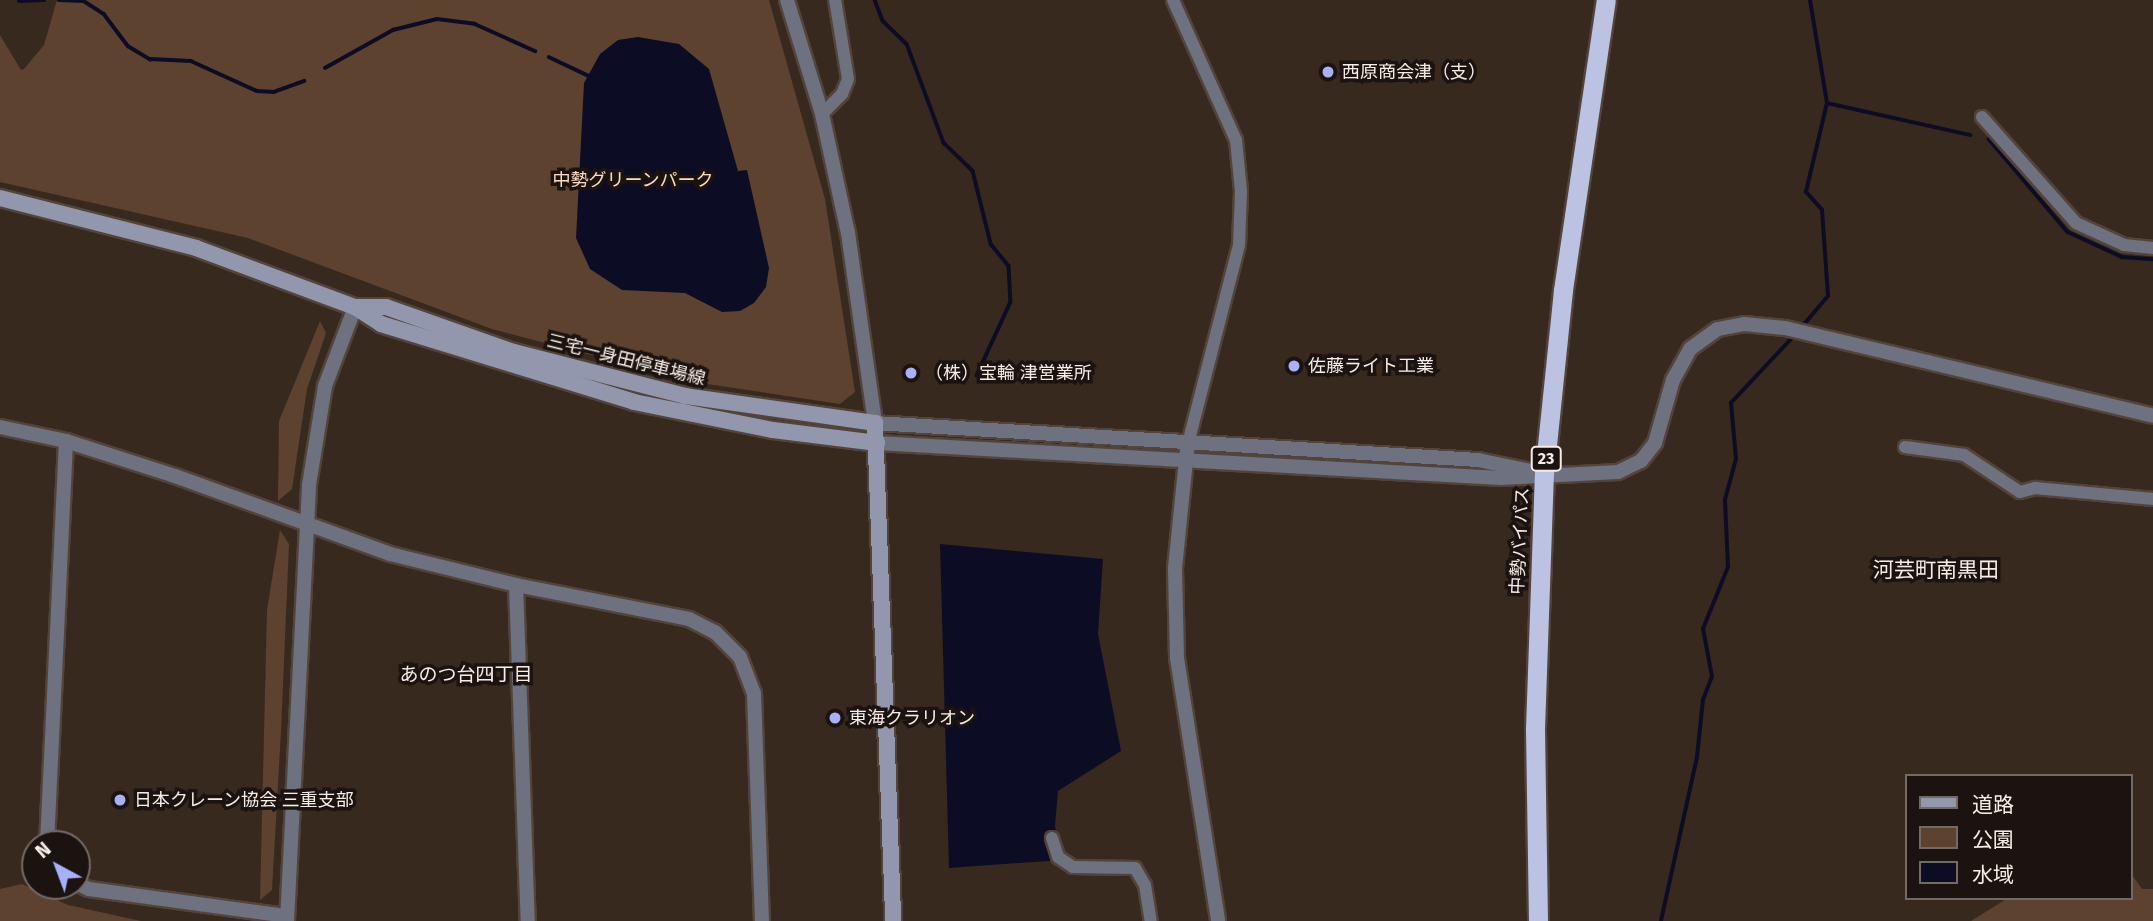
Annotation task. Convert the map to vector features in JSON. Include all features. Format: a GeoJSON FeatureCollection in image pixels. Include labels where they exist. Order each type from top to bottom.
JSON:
{"type":"FeatureCollection","features":[{"type":"Feature","properties":{"kind":"highway","name":"中勢バイパス"},"geometry":{"type":"LineString","coordinates":[[1538,921],[1535,716],[1544,474],[1565,276],[1606,0]]}},
{"type":"Feature","properties":{"kind":"main road","name":"三宅一身田停車場線"},"geometry":{"type":"LineString","coordinates":[[0,198],[197,248],[355,307],[381,324],[634,402],[773,430],[877,443]]}},
{"type":"Feature","properties":{"kind":"main road","name":"三宅一身田停車場線"},"geometry":{"type":"LineString","coordinates":[[355,307],[386,307],[514,352],[685,396],[875,423]]}},
{"type":"Feature","properties":{"kind":"main road"},"geometry":{"type":"LineString","coordinates":[[875,423],[892,921]]}},
{"type":"Feature","properties":{"kind":"street"},"geometry":{"type":"LineString","coordinates":[[787,0],[822,114],[849,233],[875,423],[1478,460],[1512,464],[1544,474]]}},
{"type":"Feature","properties":{"kind":"street"},"geometry":{"type":"LineString","coordinates":[[822,114],[842,94],[848,79],[835,0]]}},
{"type":"Feature","properties":{"kind":"street"},"geometry":{"type":"LineString","coordinates":[[1173,0],[1231,127],[1241,191],[1239,245],[1188,443],[1175,569],[1178,671],[1218,921]]}},
{"type":"Feature","properties":{"kind":"street"},"geometry":{"type":"LineString","coordinates":[[1982,117],[2067,216],[2109,240],[2153,248]]}},
{"type":"Feature","properties":{"kind":"street"},"geometry":{"type":"LineString","coordinates":[[91,889],[287,918],[307,524],[317,418],[333,359],[355,307]]}},
{"type":"Feature","properties":{"kind":"street"},"geometry":{"type":"LineString","coordinates":[[877,443],[1501,478],[1618,472],[1641,461],[1655,443],[1679,364],[1703,338],[1731,325],[1785,328],[2153,416]]}},
{"type":"Feature","properties":{"kind":"street"},"geometry":{"type":"LineString","coordinates":[[0,426],[66,442],[390,554],[516,585],[699,623],[724,639],[740,657],[751,680],[755,704],[762,921]]}},
{"type":"Feature","properties":{"kind":"street"},"geometry":{"type":"LineString","coordinates":[[48,830],[66,442]]}},
{"type":"Feature","properties":{"kind":"street"},"geometry":{"type":"LineString","coordinates":[[1905,447],[1964,455],[2020,492],[2035,488],[2153,499]]}},
{"type":"Feature","properties":{"kind":"street"},"geometry":{"type":"LineString","coordinates":[[516,585],[528,921]]}},
{"type":"Feature","properties":{"kind":"street"},"geometry":{"type":"LineString","coordinates":[[1052,838],[1058,857],[1073,867],[1135,868],[1145,886],[1150,921]]}},
{"type":"Feature","properties":{"kind":"green space","name":"中勢グリーンパーク"},"geometry":{"type":"Polygon","coordinates":[[[57,0],[769,0],[825,199],[855,392],[840,404],[694,382],[492,329],[248,238],[0,182],[0,35],[21,70],[24,69],[44,45],[57,0]]]}},
{"type":"Feature","properties":{"kind":"green space"},"geometry":{"type":"Polygon","coordinates":[[[320,321],[326,333],[307,389],[292,489],[278,501],[279,421],[320,321]]]}},
{"type":"Feature","properties":{"kind":"green space"},"geometry":{"type":"Polygon","coordinates":[[[280,530],[289,544],[281,731],[272,890],[260,900],[267,610],[280,530]]]}},
{"type":"Feature","properties":{"kind":"green space"},"geometry":{"type":"Polygon","coordinates":[[[2132,875],[2142,889],[2153,889],[2153,921],[1971,921],[2005,900],[2132,900],[2132,875]]]}},
{"type":"Feature","properties":{"kind":"green space"},"geometry":{"type":"Polygon","coordinates":[[[21,884],[21,900],[57,900],[68,905],[141,921],[0,921],[0,889],[21,884]]]}},
{"type":"Feature","properties":{"kind":"water"},"geometry":{"type":"Polygon","coordinates":[[[638,37],[679,44],[709,69],[738,171],[747,170],[769,268],[766,287],[754,303],[740,311],[722,312],[685,293],[622,290],[590,269],[576,238],[584,83],[600,54],[618,40],[638,37]]]}},
{"type":"Feature","properties":{"kind":"water"},"geometry":{"type":"Polygon","coordinates":[[[940,544],[1103,559],[1098,634],[1121,751],[1058,791],[1055,826],[1062,860],[949,868],[940,544]]]}},
{"type":"Feature","properties":{"kind":"waterway"},"geometry":{"type":"LineString","coordinates":[[19,1],[44,0]]}},
{"type":"Feature","properties":{"kind":"waterway"},"geometry":{"type":"LineString","coordinates":[[59,0],[84,1],[104,14],[128,46],[150,59],[191,61],[257,91],[274,92],[304,81]]}},
{"type":"Feature","properties":{"kind":"waterway"},"geometry":{"type":"LineString","coordinates":[[875,0],[883,21],[907,44],[944,143],[973,171],[991,244],[1009,266],[1011,302],[977,376]]}},
{"type":"Feature","properties":{"kind":"waterway"},"geometry":{"type":"LineString","coordinates":[[1801,328],[1828,296],[1822,210],[1806,192],[1827,103],[1810,0]]}},
{"type":"Feature","properties":{"kind":"waterway"},"geometry":{"type":"LineString","coordinates":[[325,68],[393,30],[437,19],[475,24],[535,51]]}},
{"type":"Feature","properties":{"kind":"waterway"},"geometry":{"type":"LineString","coordinates":[[549,57],[591,77]]}},
{"type":"Feature","properties":{"kind":"waterway"},"geometry":{"type":"LineString","coordinates":[[1827,103],[1970,135]]}},
{"type":"Feature","properties":{"kind":"waterway"},"geometry":{"type":"LineString","coordinates":[[1989,139],[2068,232],[2122,257],[2153,259]]}},
{"type":"Feature","properties":{"kind":"waterway"},"geometry":{"type":"LineString","coordinates":[[1661,921],[1697,757],[1703,700],[1712,677],[1703,629],[1728,567],[1725,500],[1736,459],[1731,403],[1794,336]]}},
{"type":"Feature","properties":{"kind":"place","name":"西原商会津（支）"},"geometry":{"type":"Point","coordinates":[1328,72]}},
{"type":"Feature","properties":{"kind":"place","name":"佐藤ライト工業"},"geometry":{"type":"Point","coordinates":[1294,366]}},
{"type":"Feature","properties":{"kind":"place","name":"（株）宝輪 津営業所"},"geometry":{"type":"Point","coordinates":[911,373]}},
{"type":"Feature","properties":{"kind":"place","name":"東海クラリオン"},"geometry":{"type":"Point","coordinates":[835,718]}},
{"type":"Feature","properties":{"kind":"place","name":"日本クレーン協会 三重支部"},"geometry":{"type":"Point","coordinates":[120,800]}},
{"type":"Feature","properties":{"kind":"district","name":"河芸町南黒田"},"geometry":{"type":"Point","coordinates":[1936,570]}},
{"type":"Feature","properties":{"kind":"district","name":"あのつ台四丁目"},"geometry":{"type":"Point","coordinates":[466,675]}}]}
